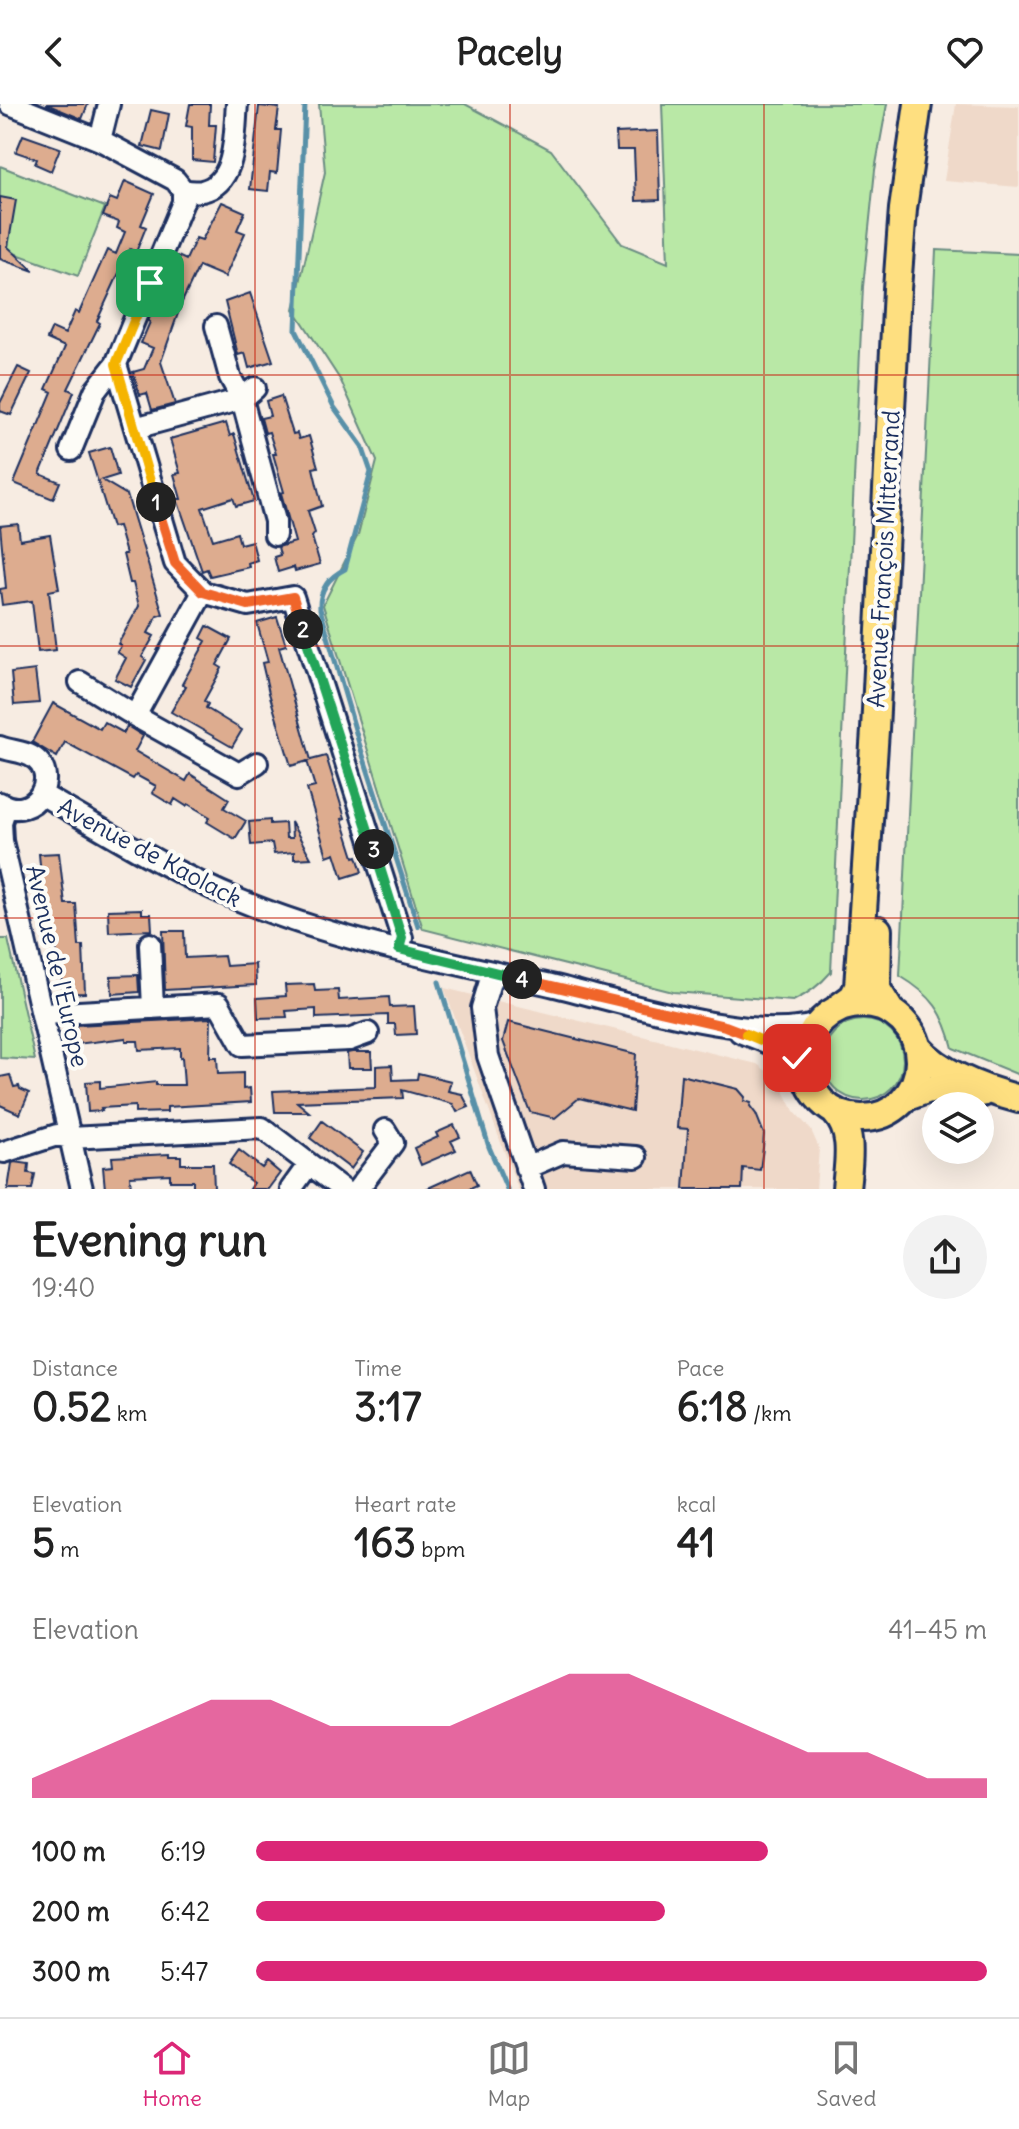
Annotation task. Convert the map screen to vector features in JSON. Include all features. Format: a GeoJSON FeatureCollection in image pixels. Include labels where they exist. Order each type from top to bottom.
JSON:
{"type":"FeatureCollection","features":[{"type":"Feature","properties":{"kind":"main road","name":"Avenue François Mitterrand"},"geometry":{"type":"LineString","coordinates":[[839,1007],[853,997],[858,987],[875,730],[897,289],[903,209],[918,104]]}},
{"type":"Feature","properties":{"kind":"main road","name":"Avenue François Mitterrand"},"geometry":{"type":"LineString","coordinates":[[890,1010],[877,989],[880,888],[916,243],[935,104]]}},
{"type":"Feature","properties":{"kind":"main road"},"geometry":{"type":"LineString","coordinates":[[846,1189],[849,1144],[843,1120],[819,1099],[805,1072],[804,1055],[817,1024],[839,1007],[856,1003],[874,1004],[890,1010],[903,1020],[913,1033],[919,1065],[907,1097]]}},
{"type":"Feature","properties":{"kind":"main road"},"geometry":{"type":"LineString","coordinates":[[918,1048],[936,1065],[1010,1096]]}},
{"type":"Feature","properties":{"kind":"main road"},"geometry":{"type":"LineString","coordinates":[[835,1112],[857,1118],[880,1115],[907,1097],[929,1089],[1010,1096]]}},
{"type":"Feature","properties":{"kind":"main road"},"geometry":{"type":"LineString","coordinates":[[862,1189],[868,1132],[880,1115]]}},
{"type":"Feature","properties":{"kind":"street"},"geometry":{"type":"LineString","coordinates":[[10,104],[100,140],[175,180],[183,190],[183,202],[116,364],[95,391],[71,450]]}},
{"type":"Feature","properties":{"kind":"street"},"geometry":{"type":"LineString","coordinates":[[100,140],[109,104]]}},
{"type":"Feature","properties":{"kind":"street"},"geometry":{"type":"LineString","coordinates":[[183,190],[203,191],[219,181],[230,167],[237,104]]}},
{"type":"Feature","properties":{"kind":"street"},"geometry":{"type":"LineString","coordinates":[[216,326],[230,377],[248,394],[275,521],[275,535]]}},
{"type":"Feature","properties":{"kind":"street"},"geometry":{"type":"LineString","coordinates":[[116,364],[175,563],[203,592],[248,605],[293,597],[402,938],[399,949]]}},
{"type":"Feature","properties":{"kind":"street"},"geometry":{"type":"LineString","coordinates":[[135,428],[248,394]]}},
{"type":"Feature","properties":{"kind":"street"},"geometry":{"type":"LineString","coordinates":[[135,716],[203,592]]}},
{"type":"Feature","properties":{"kind":"street"},"geometry":{"type":"LineString","coordinates":[[80,682],[239,774],[257,763]]}},
{"type":"Feature","properties":{"kind":"street","name":"Avenue de Kaolack"},"geometry":{"type":"LineString","coordinates":[[3,805],[22,808],[30,805],[41,794],[44,777],[37,761],[21,752],[4,752]]}},
{"type":"Feature","properties":{"kind":"street","name":"Avenue de Kaolack"},"geometry":{"type":"LineString","coordinates":[[41,794],[188,876],[240,901],[399,949],[725,1026],[787,1051],[797,1058],[805,1072]]}},
{"type":"Feature","properties":{"kind":"street","name":"Avenue de l'Europe"},"geometry":{"type":"LineString","coordinates":[[3,805],[1,841],[44,1014],[82,1189]]}},
{"type":"Feature","properties":{"kind":"street"},"geometry":{"type":"LineString","coordinates":[[150,944],[153,1008]]}},
{"type":"Feature","properties":{"kind":"street"},"geometry":{"type":"LineString","coordinates":[[493,972],[482,1008],[488,1056],[534,1189]]}},
{"type":"Feature","properties":{"kind":"street"},"geometry":{"type":"LineString","coordinates":[[44,1014],[219,1004],[242,1045],[349,1040],[368,1033]]}},
{"type":"Feature","properties":{"kind":"street","name":"Avenue de Kaolack"},"geometry":{"type":"LineString","coordinates":[[725,1026],[792,1029],[817,1024]]}},
{"type":"Feature","properties":{"kind":"street"},"geometry":{"type":"LineString","coordinates":[[4,1152],[57,1135],[70,1138],[262,1128],[342,1189]]}},
{"type":"Feature","properties":{"kind":"street"},"geometry":{"type":"LineString","coordinates":[[358,1189],[393,1143],[385,1130]]}},
{"type":"Feature","properties":{"kind":"street"},"geometry":{"type":"LineString","coordinates":[[526,1168],[563,1152],[636,1157]]}},
{"type":"Feature","properties":{"kind":"street"},"geometry":{"type":"LineString","coordinates":[[291,1189],[309,1164]]}},
{"type":"Feature","properties":{"kind":"shaded area"},"geometry":{"type":"Polygon","coordinates":[[[956,104],[1019,106],[1019,187],[944,181],[956,104]]]}},
{"type":"Feature","properties":{"kind":"shaded area"},"geometry":{"type":"Polygon","coordinates":[[[444,988],[757,1064],[778,1079],[794,1111],[811,1130],[819,1148],[816,1189],[518,1189],[444,988]]]}},
{"type":"Feature","properties":{"kind":"green space"},"geometry":{"type":"Polygon","coordinates":[[[319,104],[465,104],[551,150],[622,244],[668,263],[662,104],[887,104],[875,170],[863,287],[831,972],[809,992],[793,1001],[673,992],[423,929],[323,605],[358,535],[377,461],[341,381],[294,309],[325,172],[319,104]]]}},
{"type":"Feature","properties":{"kind":"green space"},"geometry":{"type":"Polygon","coordinates":[[[0,166],[105,207],[78,276],[0,248],[0,166]]]}},
{"type":"Feature","properties":{"kind":"green space"},"geometry":{"type":"Polygon","coordinates":[[[936,250],[1019,254],[1019,1075],[953,1048],[941,1014],[921,990],[900,976],[936,250]]]}},
{"type":"Feature","properties":{"kind":"green space"},"geometry":{"type":"Polygon","coordinates":[[[0,939],[8,939],[35,1060],[0,1058],[0,939]]]}},
{"type":"Feature","properties":{"kind":"green space"},"geometry":{"type":"Polygon","coordinates":[[[855,1020],[871,1020],[892,1031],[903,1052],[903,1068],[892,1089],[871,1100],[855,1100],[841,1094],[829,1082],[823,1068],[823,1052],[829,1038],[841,1026],[855,1020]]]}},
{"type":"Feature","properties":{"kind":"building"},"geometry":{"type":"Polygon","coordinates":[[[46,104],[88,104],[82,119],[46,104]]]}},
{"type":"Feature","properties":{"kind":"building"},"geometry":{"type":"Polygon","coordinates":[[[190,104],[210,104],[209,125],[216,125],[213,162],[192,160],[192,127],[186,126],[190,104]]]}},
{"type":"Feature","properties":{"kind":"building"},"geometry":{"type":"Polygon","coordinates":[[[259,106],[279,108],[276,130],[281,130],[277,173],[270,172],[268,191],[250,189],[259,106]]]}},
{"type":"Feature","properties":{"kind":"building"},"geometry":{"type":"Polygon","coordinates":[[[151,110],[169,114],[162,151],[142,146],[151,110]]]}},
{"type":"Feature","properties":{"kind":"building"},"geometry":{"type":"Polygon","coordinates":[[[658,131],[660,200],[636,201],[634,150],[617,150],[616,133],[658,131]]]}},
{"type":"Feature","properties":{"kind":"building"},"geometry":{"type":"Polygon","coordinates":[[[23,135],[60,148],[51,171],[35,164],[37,159],[16,152],[23,135]]]}},
{"type":"Feature","properties":{"kind":"building"},"geometry":{"type":"Polygon","coordinates":[[[125,181],[154,194],[141,225],[146,227],[136,252],[130,249],[97,321],[100,323],[68,389],[74,392],[40,474],[60,482],[53,499],[14,483],[52,392],[46,389],[65,347],[47,339],[52,328],[65,334],[75,311],[79,313],[107,250],[116,254],[125,232],[117,228],[119,222],[103,216],[110,198],[117,201],[125,181]]]}},
{"type":"Feature","properties":{"kind":"building"},"geometry":{"type":"Polygon","coordinates":[[[0,197],[16,200],[8,247],[34,271],[0,259],[0,197]]]}},
{"type":"Feature","properties":{"kind":"building"},"geometry":{"type":"Polygon","coordinates":[[[222,202],[245,212],[237,230],[245,233],[225,277],[199,266],[182,302],[161,362],[175,404],[152,410],[147,393],[140,395],[133,372],[144,369],[153,348],[141,343],[148,321],[178,256],[186,260],[196,238],[202,240],[222,202]]]}},
{"type":"Feature","properties":{"kind":"building"},"geometry":{"type":"Polygon","coordinates":[[[250,293],[273,361],[249,368],[245,353],[238,355],[225,302],[250,293]]]}},
{"type":"Feature","properties":{"kind":"building"},"geometry":{"type":"Polygon","coordinates":[[[18,367],[31,373],[11,415],[0,411],[0,403],[18,367]]]}},
{"type":"Feature","properties":{"kind":"building"},"geometry":{"type":"Polygon","coordinates":[[[281,396],[293,434],[297,433],[299,439],[309,436],[318,467],[313,468],[322,506],[308,511],[320,564],[278,572],[274,557],[280,555],[278,547],[295,542],[281,493],[284,492],[273,454],[276,454],[261,418],[270,416],[266,401],[281,396]]]}},
{"type":"Feature","properties":{"kind":"building"},"geometry":{"type":"Polygon","coordinates":[[[226,423],[230,436],[234,434],[254,501],[236,506],[233,498],[202,508],[213,540],[237,533],[240,544],[252,541],[257,560],[248,563],[249,567],[210,576],[207,569],[202,571],[177,499],[181,499],[174,474],[180,473],[170,439],[226,423]]]}},
{"type":"Feature","properties":{"kind":"building"},"geometry":{"type":"Polygon","coordinates":[[[110,447],[118,475],[102,480],[127,495],[163,614],[157,616],[148,633],[154,636],[142,657],[146,660],[131,687],[115,679],[126,658],[117,652],[121,646],[118,644],[139,606],[133,583],[130,583],[118,526],[112,527],[89,453],[110,447]]]}},
{"type":"Feature","properties":{"kind":"building"},"geometry":{"type":"Polygon","coordinates":[[[18,524],[20,540],[50,535],[59,589],[49,591],[56,650],[38,652],[32,601],[2,605],[0,589],[6,588],[0,526],[18,524]]]}},
{"type":"Feature","properties":{"kind":"building"},"geometry":{"type":"Polygon","coordinates":[[[277,617],[286,645],[279,647],[311,760],[291,766],[269,693],[262,663],[268,662],[257,623],[277,617]]]}},
{"type":"Feature","properties":{"kind":"building"},"geometry":{"type":"Polygon","coordinates":[[[207,626],[231,639],[217,665],[222,668],[204,701],[208,704],[206,708],[242,730],[232,747],[171,712],[186,686],[182,684],[206,641],[201,638],[207,626]]]}},
{"type":"Feature","properties":{"kind":"building"},"geometry":{"type":"Polygon","coordinates":[[[35,670],[39,703],[14,705],[11,673],[35,670]]]}},
{"type":"Feature","properties":{"kind":"building"},"geometry":{"type":"Polygon","coordinates":[[[53,703],[100,729],[104,722],[124,733],[127,726],[143,736],[135,751],[186,781],[190,774],[229,799],[224,808],[246,821],[235,839],[207,822],[210,817],[188,804],[186,806],[175,799],[172,805],[152,793],[156,786],[136,775],[133,779],[65,742],[57,757],[32,742],[53,703]]]}},
{"type":"Feature","properties":{"kind":"building"},"geometry":{"type":"Polygon","coordinates":[[[326,756],[345,818],[342,819],[362,872],[343,878],[335,853],[327,856],[307,789],[315,787],[307,761],[326,756]]]}},
{"type":"Feature","properties":{"kind":"building"},"geometry":{"type":"Polygon","coordinates":[[[270,820],[270,824],[285,823],[286,838],[292,838],[291,822],[311,858],[294,859],[294,852],[274,854],[272,843],[251,845],[249,822],[270,820]]]}},
{"type":"Feature","properties":{"kind":"building"},"geometry":{"type":"Polygon","coordinates":[[[59,853],[65,904],[76,904],[79,946],[83,946],[85,993],[62,994],[61,970],[57,971],[56,936],[50,936],[49,907],[44,907],[39,854],[59,853]]]}},
{"type":"Feature","properties":{"kind":"building"},"geometry":{"type":"Polygon","coordinates":[[[142,909],[142,914],[151,914],[152,930],[109,932],[108,910],[142,909]]]}},
{"type":"Feature","properties":{"kind":"building"},"geometry":{"type":"Polygon","coordinates":[[[163,931],[184,931],[185,958],[224,956],[226,966],[255,964],[256,985],[165,990],[163,931]]]}},
{"type":"Feature","properties":{"kind":"building"},"geometry":{"type":"Polygon","coordinates":[[[138,975],[139,992],[112,994],[111,976],[138,975]]]}},
{"type":"Feature","properties":{"kind":"building"},"geometry":{"type":"Polygon","coordinates":[[[314,984],[315,991],[338,990],[339,1000],[389,997],[390,1007],[414,1006],[416,1034],[396,1035],[395,1024],[388,1024],[388,1015],[316,1018],[316,1009],[286,1011],[287,1017],[258,1018],[257,998],[286,996],[285,985],[314,984]]]}},
{"type":"Feature","properties":{"kind":"building"},"geometry":{"type":"Polygon","coordinates":[[[211,1018],[210,1057],[217,1057],[218,1074],[243,1073],[243,1089],[250,1088],[251,1102],[167,1107],[167,1112],[135,1113],[135,1106],[88,1112],[86,1082],[100,1081],[100,1088],[156,1082],[156,1085],[184,1085],[182,1057],[180,1048],[139,1050],[138,1041],[126,1041],[126,1038],[77,1044],[76,1025],[211,1018]]]}},
{"type":"Feature","properties":{"kind":"building"},"geometry":{"type":"Polygon","coordinates":[[[508,1022],[636,1054],[632,1111],[579,1098],[555,1118],[530,1112],[503,1041],[508,1022]]]}},
{"type":"Feature","properties":{"kind":"building"},"geometry":{"type":"Polygon","coordinates":[[[371,1052],[372,1068],[348,1068],[347,1053],[371,1052]]]}},
{"type":"Feature","properties":{"kind":"building"},"geometry":{"type":"Polygon","coordinates":[[[392,1065],[393,1080],[417,1079],[418,1073],[451,1081],[448,1091],[462,1094],[469,1107],[457,1112],[453,1104],[402,1090],[403,1098],[297,1102],[309,1112],[275,1112],[273,1091],[376,1087],[376,1066],[392,1065]]]}},
{"type":"Feature","properties":{"kind":"building"},"geometry":{"type":"Polygon","coordinates":[[[10,1075],[14,1087],[19,1086],[29,1093],[20,1114],[0,1105],[0,1077],[10,1075]]]}},
{"type":"Feature","properties":{"kind":"building"},"geometry":{"type":"Polygon","coordinates":[[[681,1075],[738,1089],[745,1097],[744,1101],[751,1103],[764,1134],[763,1148],[760,1170],[743,1168],[742,1189],[684,1189],[688,1129],[677,1128],[681,1075]]]}},
{"type":"Feature","properties":{"kind":"building"},"geometry":{"type":"Polygon","coordinates":[[[322,1121],[363,1152],[351,1169],[310,1138],[322,1121]]]}},
{"type":"Feature","properties":{"kind":"building"},"geometry":{"type":"Polygon","coordinates":[[[454,1125],[460,1137],[451,1141],[456,1150],[421,1165],[414,1148],[438,1137],[436,1133],[454,1125]]]}},
{"type":"Feature","properties":{"kind":"building"},"geometry":{"type":"Polygon","coordinates":[[[239,1150],[262,1168],[267,1162],[280,1173],[268,1189],[249,1189],[253,1183],[229,1164],[239,1150]]]}},
{"type":"Feature","properties":{"kind":"building"},"geometry":{"type":"Polygon","coordinates":[[[181,1156],[181,1164],[213,1164],[214,1189],[193,1189],[193,1181],[170,1181],[170,1174],[130,1176],[131,1189],[105,1189],[103,1167],[113,1166],[112,1157],[181,1156]]]}},
{"type":"Feature","properties":{"kind":"building"},"geometry":{"type":"Polygon","coordinates":[[[12,1163],[29,1164],[28,1173],[35,1174],[32,1189],[8,1189],[12,1163]]]}},
{"type":"Feature","properties":{"kind":"building"},"geometry":{"type":"Polygon","coordinates":[[[470,1169],[477,1185],[468,1189],[426,1189],[470,1169]]]}},
{"type":"Feature","properties":{"kind":"waterway"},"geometry":{"type":"LineString","coordinates":[[305,104],[296,330],[334,407],[362,446],[371,472],[345,569],[326,585],[320,609],[418,926]]}},
{"type":"Feature","properties":{"kind":"waterway"},"geometry":{"type":"LineString","coordinates":[[439,982],[489,1147],[507,1189]]}},
{"type":"Feature","properties":{"kind":"route"},"geometry":{"type":"LineString","coordinates":[[150,283],[116,364],[175,563],[203,592],[248,605],[293,597],[402,938],[399,949],[725,1026],[797,1058]]}}]}
